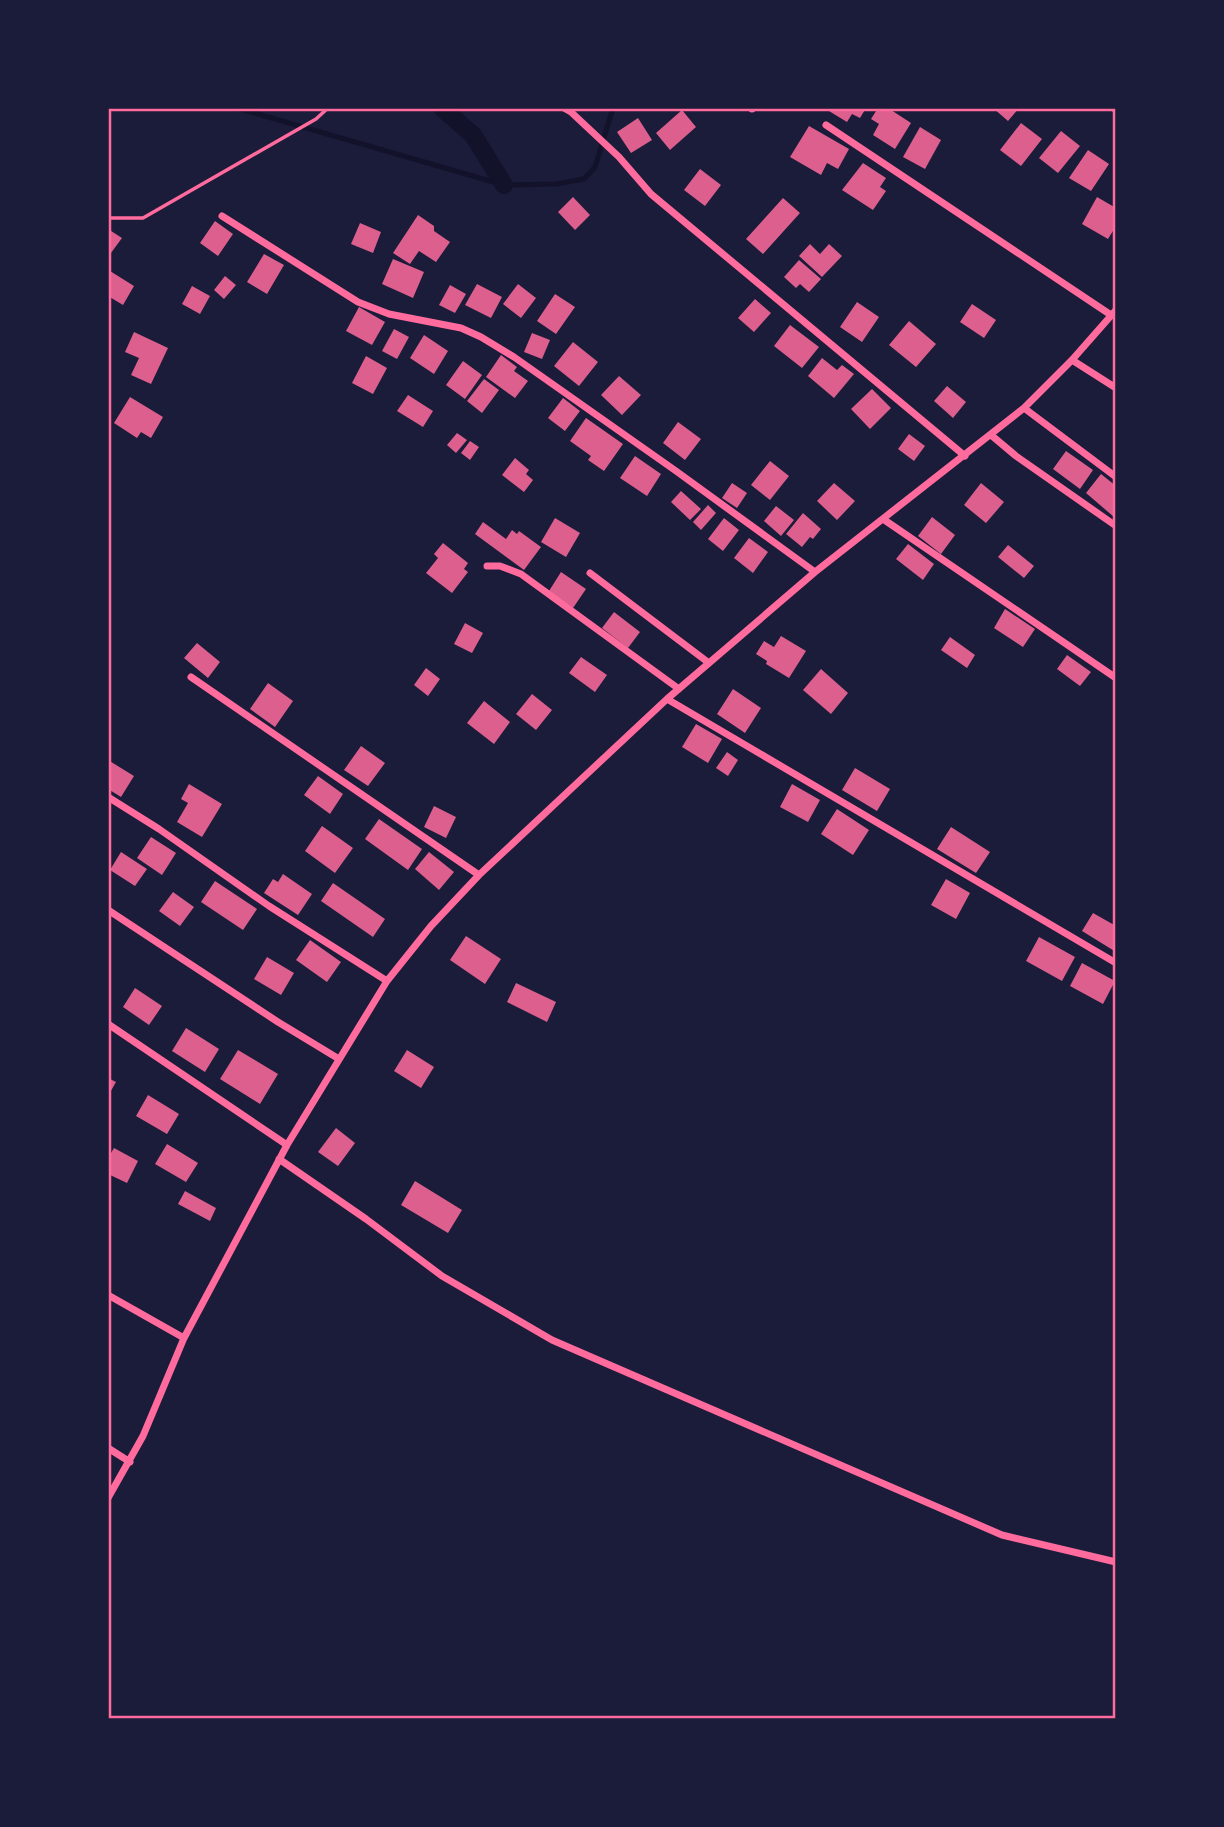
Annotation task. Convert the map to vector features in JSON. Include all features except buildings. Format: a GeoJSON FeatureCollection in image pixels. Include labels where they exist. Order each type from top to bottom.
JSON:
{"type":"FeatureCollection","features":[{"type":"Feature","properties":{"kind":"street"},"geometry":{"type":"LineString","coordinates":[[567,110],[619,157],[651,194],[965,456]]}},
{"type":"Feature","properties":{"kind":"street"},"geometry":{"type":"LineString","coordinates":[[108,1499],[130,1462],[184,1338],[287,1144],[387,981],[431,926],[479,875],[678,689],[815,572],[1024,408],[1072,360],[1113,313],[826,125]]}},
{"type":"Feature","properties":{"kind":"street"},"geometry":{"type":"LineString","coordinates":[[222,216],[358,302],[389,314],[461,328],[481,337],[514,357],[815,572]]}},
{"type":"Feature","properties":{"kind":"street"},"geometry":{"type":"LineString","coordinates":[[1072,360],[1115,388]]}},
{"type":"Feature","properties":{"kind":"street"},"geometry":{"type":"LineString","coordinates":[[1024,408],[1115,477]]}},
{"type":"Feature","properties":{"kind":"street"},"geometry":{"type":"LineString","coordinates":[[990,435],[1115,526]]}},
{"type":"Feature","properties":{"kind":"street"},"geometry":{"type":"LineString","coordinates":[[883,519],[1115,678]]}},
{"type":"Feature","properties":{"kind":"street"},"geometry":{"type":"LineString","coordinates":[[487,566],[500,566],[521,574],[678,689]]}},
{"type":"Feature","properties":{"kind":"street"},"geometry":{"type":"LineString","coordinates":[[590,573],[709,663]]}},
{"type":"Feature","properties":{"kind":"street"},"geometry":{"type":"LineString","coordinates":[[191,677],[479,875]]}},
{"type":"Feature","properties":{"kind":"street"},"geometry":{"type":"LineString","coordinates":[[667,699],[1115,963]]}},
{"type":"Feature","properties":{"kind":"street"},"geometry":{"type":"LineString","coordinates":[[108,797],[269,906],[387,981]]}},
{"type":"Feature","properties":{"kind":"street"},"geometry":{"type":"LineString","coordinates":[[108,909],[278,1022],[339,1059]]}},
{"type":"Feature","properties":{"kind":"street"},"geometry":{"type":"LineString","coordinates":[[108,1024],[287,1144]]}},
{"type":"Feature","properties":{"kind":"street"},"geometry":{"type":"LineString","coordinates":[[279,1159],[442,1276],[552,1340],[1002,1535],[1115,1562]]}},
{"type":"Feature","properties":{"kind":"street"},"geometry":{"type":"LineString","coordinates":[[108,1295],[184,1338]]}},
{"type":"Feature","properties":{"kind":"street"},"geometry":{"type":"LineString","coordinates":[[108,1448],[130,1462]]}},
{"type":"Feature","properties":{"kind":"path"},"geometry":{"type":"LineString","coordinates":[[108,218],[144,218],[314,120],[328,108]]}},
{"type":"Feature","properties":{"kind":"waterway"},"geometry":{"type":"LineString","coordinates":[[237,108],[504,185],[556,184],[584,179],[595,167],[613,108]]}},
{"type":"Feature","properties":{"kind":"waterway"},"geometry":{"type":"LineString","coordinates":[[442,108],[473,135],[504,185]]}}]}
